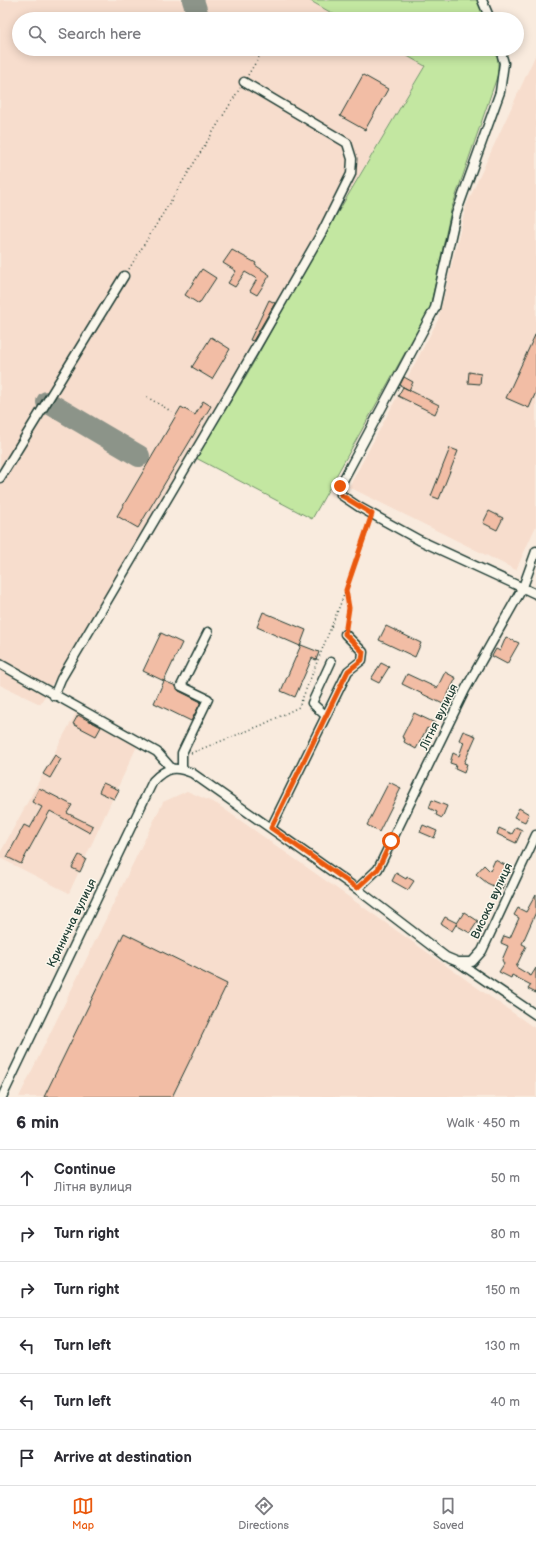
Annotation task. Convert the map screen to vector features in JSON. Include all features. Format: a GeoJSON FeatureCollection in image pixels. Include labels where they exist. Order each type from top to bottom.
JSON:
{"type":"FeatureCollection","features":[{"type":"Feature","properties":{"kind":"street"},"geometry":{"type":"LineString","coordinates":[[482,0],[487,12]]}},
{"type":"Feature","properties":{"kind":"street"},"geometry":{"type":"LineString","coordinates":[[502,56],[504,62],[500,92],[456,214],[435,308],[340,486],[341,495],[419,540],[536,594]]}},
{"type":"Feature","properties":{"kind":"street"},"geometry":{"type":"LineString","coordinates":[[54,696],[61,679],[229,394],[322,232],[351,174],[352,159],[347,143],[244,82]]}},
{"type":"Feature","properties":{"kind":"street"},"geometry":{"type":"LineString","coordinates":[[0,478],[124,276]]}},
{"type":"Feature","properties":{"kind":"street","name":"Літня вулиця"},"geometry":{"type":"LineString","coordinates":[[357,888],[378,869],[465,690],[523,588],[536,551]]}},
{"type":"Feature","properties":{"kind":"street"},"geometry":{"type":"LineString","coordinates":[[182,769],[182,753],[186,742],[208,699],[181,686],[208,632]]}},
{"type":"Feature","properties":{"kind":"street"},"geometry":{"type":"LineString","coordinates":[[271,828],[348,671],[362,660],[363,652],[345,634]]}},
{"type":"Feature","properties":{"kind":"street"},"geometry":{"type":"LineString","coordinates":[[326,716],[312,703],[331,662]]}},
{"type":"Feature","properties":{"kind":"street"},"geometry":{"type":"LineString","coordinates":[[0,664],[54,696],[157,752],[172,769],[182,769],[192,773],[357,888],[446,957],[458,962],[536,1015]]}},
{"type":"Feature","properties":{"kind":"street","name":"Кринична вулиця"},"geometry":{"type":"LineString","coordinates":[[2,1097],[153,781],[162,772],[172,769]]}},
{"type":"Feature","properties":{"kind":"street","name":"Висока вулиця"},"geometry":{"type":"LineString","coordinates":[[458,962],[472,962],[482,951],[536,835]]}},
{"type":"Feature","properties":{"kind":"path"},"geometry":{"type":"LineString","coordinates":[[124,276],[260,56]]}},
{"type":"Feature","properties":{"kind":"path"},"geometry":{"type":"LineString","coordinates":[[147,397],[174,413]]}},
{"type":"Feature","properties":{"kind":"path"},"geometry":{"type":"LineString","coordinates":[[182,758],[196,750],[262,725],[299,707],[346,590],[372,514]]}},
{"type":"Feature","properties":{"kind":"path"},"geometry":{"type":"LineString","coordinates":[[345,634],[349,608],[346,590]]}},
{"type":"Feature","properties":{"kind":"shaded area"},"geometry":{"type":"Polygon","coordinates":[[[0,0],[309,0],[330,12],[12,12],[12,56],[407,56],[425,66],[40,704],[0,685],[0,0]]]}},
{"type":"Feature","properties":{"kind":"shaded area"},"geometry":{"type":"Polygon","coordinates":[[[536,54],[536,526],[516,570],[349,487],[438,320],[466,206],[536,54]]]}},
{"type":"Feature","properties":{"kind":"shaded area"},"geometry":{"type":"Polygon","coordinates":[[[78,709],[138,744],[69,893],[0,858],[0,853],[78,709]]]}},
{"type":"Feature","properties":{"kind":"shaded area"},"geometry":{"type":"Polygon","coordinates":[[[187,791],[217,804],[536,1029],[536,1097],[19,1097],[163,802],[187,791]]]}},
{"type":"Feature","properties":{"kind":"green space"},"geometry":{"type":"Polygon","coordinates":[[[309,0],[479,0],[483,12],[330,12],[309,0]]]}},
{"type":"Feature","properties":{"kind":"green space"},"geometry":{"type":"Polygon","coordinates":[[[407,56],[498,56],[498,74],[451,210],[430,308],[312,519],[196,458],[246,376],[322,239],[425,66],[407,56]]]}},
{"type":"Feature","properties":{"kind":"building"},"geometry":{"type":"Polygon","coordinates":[[[363,75],[388,89],[365,130],[340,116],[363,75]]]}},
{"type":"Feature","properties":{"kind":"building"},"geometry":{"type":"Polygon","coordinates":[[[232,250],[256,263],[255,265],[270,275],[257,295],[250,291],[257,279],[245,272],[235,287],[228,283],[236,271],[223,263],[232,250]]]}},
{"type":"Feature","properties":{"kind":"building"},"geometry":{"type":"Polygon","coordinates":[[[202,269],[216,278],[199,304],[185,295],[202,269]]]}},
{"type":"Feature","properties":{"kind":"building"},"geometry":{"type":"Polygon","coordinates":[[[269,300],[275,303],[253,341],[250,340],[269,300]]]}},
{"type":"Feature","properties":{"kind":"building"},"geometry":{"type":"Polygon","coordinates":[[[536,333],[536,392],[529,408],[506,398],[536,333]]]}},
{"type":"Feature","properties":{"kind":"building"},"geometry":{"type":"Polygon","coordinates":[[[211,337],[230,349],[212,379],[192,367],[211,337]]]}},
{"type":"Feature","properties":{"kind":"building"},"geometry":{"type":"Polygon","coordinates":[[[469,372],[481,374],[480,384],[468,383],[469,372]]]}},
{"type":"Feature","properties":{"kind":"building"},"geometry":{"type":"Polygon","coordinates":[[[404,377],[413,382],[409,390],[400,385],[404,377]]]}},
{"type":"Feature","properties":{"kind":"building"},"geometry":{"type":"Polygon","coordinates":[[[403,387],[439,405],[435,414],[398,396],[403,387]]]}},
{"type":"Feature","properties":{"kind":"building"},"geometry":{"type":"Polygon","coordinates":[[[203,401],[211,406],[138,528],[117,516],[181,407],[195,415],[203,401]]]}},
{"type":"Feature","properties":{"kind":"building"},"geometry":{"type":"Polygon","coordinates":[[[450,448],[458,451],[439,499],[431,496],[450,448]]]}},
{"type":"Feature","properties":{"kind":"building"},"geometry":{"type":"Polygon","coordinates":[[[489,511],[503,518],[497,530],[483,523],[489,511]]]}},
{"type":"Feature","properties":{"kind":"building"},"geometry":{"type":"Polygon","coordinates":[[[263,612],[306,630],[300,646],[257,627],[263,612]]]}},
{"type":"Feature","properties":{"kind":"building"},"geometry":{"type":"Polygon","coordinates":[[[386,626],[421,643],[415,657],[379,640],[386,626]]]}},
{"type":"Feature","properties":{"kind":"building"},"geometry":{"type":"Polygon","coordinates":[[[161,633],[182,643],[164,681],[143,671],[161,633]]]}},
{"type":"Feature","properties":{"kind":"building"},"geometry":{"type":"Polygon","coordinates":[[[506,637],[519,643],[507,664],[492,656],[496,649],[500,651],[506,637]]]}},
{"type":"Feature","properties":{"kind":"building"},"geometry":{"type":"Polygon","coordinates":[[[301,645],[319,652],[316,660],[312,658],[295,697],[281,691],[301,645]]]}},
{"type":"Feature","properties":{"kind":"building"},"geometry":{"type":"Polygon","coordinates":[[[381,663],[389,667],[379,683],[371,679],[381,663]]]}},
{"type":"Feature","properties":{"kind":"building"},"geometry":{"type":"Polygon","coordinates":[[[445,672],[456,678],[443,704],[402,684],[407,674],[437,688],[445,672]]]}},
{"type":"Feature","properties":{"kind":"building"},"geometry":{"type":"Polygon","coordinates":[[[164,681],[176,686],[179,691],[201,702],[191,721],[154,703],[164,681]]]}},
{"type":"Feature","properties":{"kind":"building"},"geometry":{"type":"Polygon","coordinates":[[[414,713],[435,723],[431,730],[427,728],[416,749],[404,742],[405,739],[402,737],[414,713]]]}},
{"type":"Feature","properties":{"kind":"building"},"geometry":{"type":"Polygon","coordinates":[[[78,715],[101,727],[96,736],[73,724],[78,715]]]}},
{"type":"Feature","properties":{"kind":"building"},"geometry":{"type":"Polygon","coordinates":[[[463,731],[476,736],[464,763],[467,764],[464,773],[455,769],[456,765],[450,763],[453,753],[459,756],[464,742],[459,740],[463,731]]]}},
{"type":"Feature","properties":{"kind":"building"},"geometry":{"type":"Polygon","coordinates":[[[55,755],[61,759],[50,778],[43,774],[55,755]]]}},
{"type":"Feature","properties":{"kind":"building"},"geometry":{"type":"Polygon","coordinates":[[[389,782],[401,788],[379,832],[367,825],[389,782]]]}},
{"type":"Feature","properties":{"kind":"building"},"geometry":{"type":"Polygon","coordinates":[[[103,783],[119,790],[114,799],[99,792],[103,783]]]}},
{"type":"Feature","properties":{"kind":"building"},"geometry":{"type":"Polygon","coordinates":[[[39,788],[72,805],[67,813],[93,826],[90,833],[50,811],[21,864],[7,857],[24,825],[30,828],[42,807],[32,802],[39,788]]]}},
{"type":"Feature","properties":{"kind":"building"},"geometry":{"type":"Polygon","coordinates":[[[432,800],[447,806],[442,818],[436,815],[437,812],[429,808],[432,800]]]}},
{"type":"Feature","properties":{"kind":"building"},"geometry":{"type":"Polygon","coordinates":[[[519,808],[529,814],[525,822],[514,817],[519,808]]]}},
{"type":"Feature","properties":{"kind":"building"},"geometry":{"type":"Polygon","coordinates":[[[423,825],[437,831],[434,838],[420,832],[423,825]]]}},
{"type":"Feature","properties":{"kind":"building"},"geometry":{"type":"Polygon","coordinates":[[[516,827],[522,830],[516,843],[497,834],[499,828],[512,834],[516,827]]]}},
{"type":"Feature","properties":{"kind":"building"},"geometry":{"type":"Polygon","coordinates":[[[79,855],[86,859],[80,872],[72,868],[79,855]]]}},
{"type":"Feature","properties":{"kind":"building"},"geometry":{"type":"Polygon","coordinates":[[[495,860],[507,866],[500,882],[504,884],[502,890],[487,883],[476,874],[484,865],[490,871],[495,860]]]}},
{"type":"Feature","properties":{"kind":"building"},"geometry":{"type":"Polygon","coordinates":[[[396,873],[406,879],[407,877],[414,881],[408,890],[392,881],[396,873]]]}},
{"type":"Feature","properties":{"kind":"building"},"geometry":{"type":"Polygon","coordinates":[[[536,894],[536,912],[522,944],[526,946],[516,967],[531,976],[536,968],[536,993],[528,989],[531,985],[512,975],[511,978],[499,972],[504,964],[502,960],[508,946],[501,943],[504,936],[510,938],[519,918],[514,915],[518,908],[526,912],[536,894]]]}},
{"type":"Feature","properties":{"kind":"building"},"geometry":{"type":"Polygon","coordinates":[[[464,912],[478,921],[470,933],[456,925],[464,912]]]}},
{"type":"Feature","properties":{"kind":"building"},"geometry":{"type":"Polygon","coordinates":[[[445,917],[457,923],[452,931],[441,924],[445,917]]]}},
{"type":"Feature","properties":{"kind":"building"},"geometry":{"type":"Polygon","coordinates":[[[124,933],[227,984],[172,1097],[44,1097],[124,933]]]}},
{"type":"Feature","properties":{"kind":"taxiway"},"geometry":{"type":"LineString","coordinates":[[193,0],[197,12]]}},
{"type":"Feature","properties":{"kind":"taxiway"},"geometry":{"type":"LineString","coordinates":[[47,402],[139,456]]}},
{"type":"Feature","properties":{"kind":"route"},"geometry":{"type":"LineString","coordinates":[[340,486],[341,495],[358,507],[372,514],[346,590],[349,608],[345,634],[363,652],[362,660],[348,671],[271,828],[357,888],[378,869],[391,841]]}}]}
